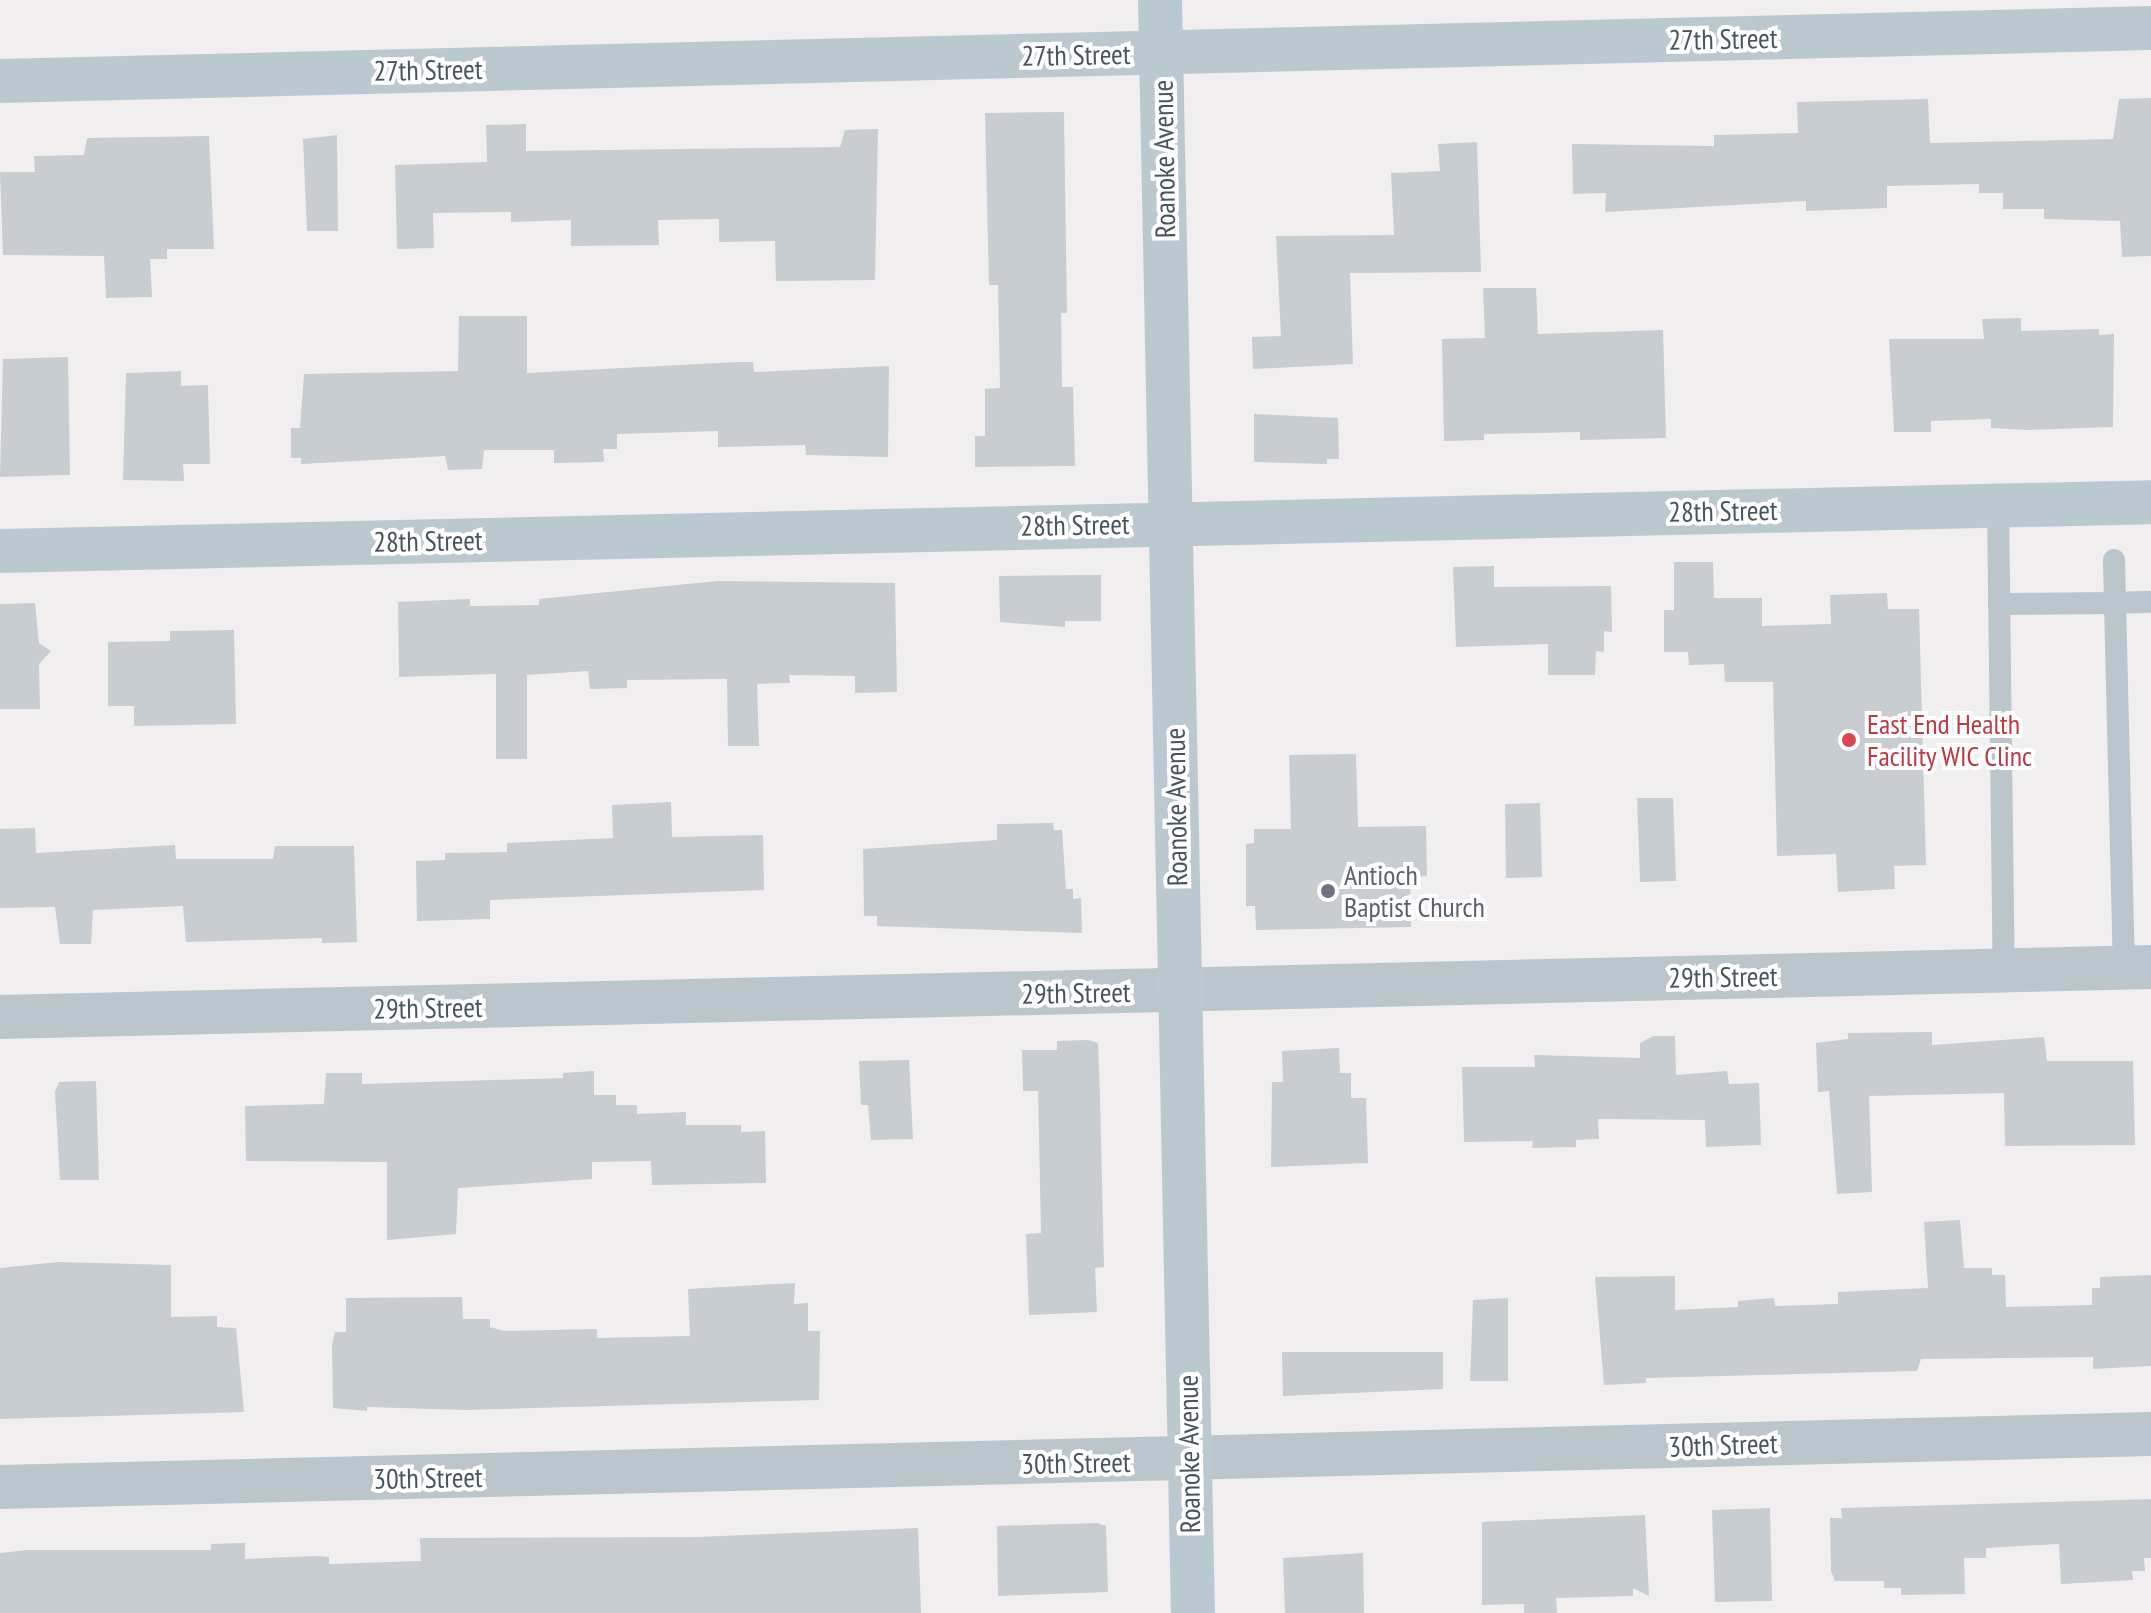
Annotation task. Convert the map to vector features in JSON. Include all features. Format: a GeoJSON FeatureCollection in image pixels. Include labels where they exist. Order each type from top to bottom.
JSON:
{"type":"FeatureCollection","features":[{"type":"Feature","properties":{"kind":"main road","name":"Roanoke Avenue"},"geometry":{"type":"LineString","coordinates":[[1160,0],[1193,1613]]}},
{"type":"Feature","properties":{"kind":"main road","name":"27th Street"},"geometry":{"type":"LineString","coordinates":[[0,81],[2151,28]]}},
{"type":"Feature","properties":{"kind":"main road","name":"28th Street"},"geometry":{"type":"LineString","coordinates":[[0,551],[2151,502]]}},
{"type":"Feature","properties":{"kind":"street","name":"29th Street"},"geometry":{"type":"LineString","coordinates":[[0,1017],[2138,967]]}},
{"type":"Feature","properties":{"kind":"street","name":"30th Street"},"geometry":{"type":"LineString","coordinates":[[0,1487],[1188,1461],[2151,1434]]}},
{"type":"Feature","properties":{"kind":"lane"},"geometry":{"type":"LineString","coordinates":[[1998,505],[2004,971]]}},
{"type":"Feature","properties":{"kind":"lane"},"geometry":{"type":"LineString","coordinates":[[2114,560],[2138,967]]}},
{"type":"Feature","properties":{"kind":"lane"},"geometry":{"type":"LineString","coordinates":[[1999,604],[2151,602]]}},
{"type":"Feature","properties":{"kind":"building"},"geometry":{"type":"Polygon","coordinates":[[[2151,98],[2151,256],[2122,257],[2120,221],[2044,219],[2044,209],[2003,209],[2003,193],[1979,193],[1979,184],[1887,186],[1887,208],[1806,211],[1806,201],[1605,212],[1606,193],[1573,194],[1572,144],[1714,146],[1714,135],[1798,133],[1797,102],[1928,99],[1930,143],[2113,139],[2119,99],[2151,98]]]}},
{"type":"Feature","properties":{"kind":"building"},"geometry":{"type":"Polygon","coordinates":[[[1064,112],[1067,313],[1061,313],[1062,387],[1073,387],[1075,466],[975,467],[975,436],[985,436],[985,389],[1000,388],[998,285],[989,285],[985,113],[1064,112]]]}},
{"type":"Feature","properties":{"kind":"building"},"geometry":{"type":"Polygon","coordinates":[[[526,124],[526,151],[840,147],[845,130],[878,129],[875,280],[776,281],[775,241],[719,242],[719,219],[658,220],[659,245],[571,246],[571,220],[511,222],[511,212],[433,213],[434,248],[397,249],[395,165],[487,162],[486,125],[526,124]]]}},
{"type":"Feature","properties":{"kind":"building"},"geometry":{"type":"Polygon","coordinates":[[[337,135],[338,231],[307,231],[303,139],[337,135]]]}},
{"type":"Feature","properties":{"kind":"building"},"geometry":{"type":"Polygon","coordinates":[[[209,136],[214,249],[167,249],[167,259],[150,259],[152,297],[106,298],[104,256],[3,255],[0,172],[35,172],[34,156],[84,155],[87,138],[209,136]]]}},
{"type":"Feature","properties":{"kind":"building"},"geometry":{"type":"Polygon","coordinates":[[[1477,142],[1481,272],[1350,273],[1353,364],[1253,369],[1252,337],[1281,336],[1276,236],[1394,235],[1391,173],[1440,171],[1438,144],[1477,142]]]}},
{"type":"Feature","properties":{"kind":"building"},"geometry":{"type":"Polygon","coordinates":[[[1483,288],[1536,288],[1538,334],[1663,330],[1666,438],[1580,440],[1580,432],[1484,434],[1484,440],[1444,441],[1442,339],[1485,338],[1483,288]]]}},
{"type":"Feature","properties":{"kind":"building"},"geometry":{"type":"Polygon","coordinates":[[[459,316],[527,316],[527,373],[737,362],[753,362],[754,372],[889,366],[888,457],[806,455],[805,445],[718,447],[718,431],[617,434],[617,449],[603,449],[604,462],[554,463],[554,450],[484,450],[482,469],[448,470],[445,456],[301,464],[301,458],[291,458],[291,428],[300,428],[304,374],[458,371],[459,316]]]}},
{"type":"Feature","properties":{"kind":"building"},"geometry":{"type":"Polygon","coordinates":[[[2021,318],[2021,331],[2099,329],[2099,335],[2114,334],[2113,427],[1991,428],[1991,419],[1931,421],[1931,432],[1894,432],[1889,339],[1984,339],[1982,319],[2021,318]]]}},
{"type":"Feature","properties":{"kind":"building"},"geometry":{"type":"Polygon","coordinates":[[[68,357],[70,475],[0,477],[3,359],[68,357]]]}},
{"type":"Feature","properties":{"kind":"building"},"geometry":{"type":"Polygon","coordinates":[[[181,371],[181,386],[208,385],[210,464],[183,464],[184,481],[123,480],[126,373],[181,371]]]}},
{"type":"Feature","properties":{"kind":"building"},"geometry":{"type":"Polygon","coordinates":[[[1254,414],[1338,418],[1339,459],[1327,459],[1327,464],[1254,462],[1254,414]]]}},
{"type":"Feature","properties":{"kind":"building","name":"East End Health Facility WIC Clinc"},"geometry":{"type":"Polygon","coordinates":[[[1674,562],[1713,562],[1714,598],[1762,598],[1762,626],[1831,624],[1830,595],[1887,593],[1888,609],[1919,609],[1926,865],[1894,866],[1895,889],[1838,892],[1836,854],[1777,856],[1773,682],[1725,682],[1724,664],[1689,665],[1688,652],[1664,652],[1664,610],[1674,610],[1674,562]]]}},
{"type":"Feature","properties":{"kind":"building"},"geometry":{"type":"Polygon","coordinates":[[[1494,566],[1494,587],[1611,586],[1612,632],[1604,631],[1604,652],[1596,651],[1595,675],[1548,675],[1548,644],[1456,647],[1453,567],[1494,566]]]}},
{"type":"Feature","properties":{"kind":"building"},"geometry":{"type":"Polygon","coordinates":[[[1101,575],[1101,621],[1065,621],[1065,627],[1000,622],[999,576],[1101,575]]]}},
{"type":"Feature","properties":{"kind":"building"},"geometry":{"type":"Polygon","coordinates":[[[717,581],[895,583],[897,692],[855,693],[855,676],[789,675],[790,683],[757,684],[759,746],[728,746],[727,679],[627,680],[627,688],[590,689],[588,671],[527,675],[527,759],[496,759],[496,674],[399,677],[398,602],[470,599],[470,606],[539,605],[539,599],[717,581]]]}},
{"type":"Feature","properties":{"kind":"building"},"geometry":{"type":"Polygon","coordinates":[[[35,603],[39,643],[51,651],[39,664],[40,709],[0,709],[0,604],[35,603]]]}},
{"type":"Feature","properties":{"kind":"building"},"geometry":{"type":"Polygon","coordinates":[[[234,630],[236,724],[134,726],[134,706],[108,706],[108,642],[170,641],[170,631],[234,630]]]}},
{"type":"Feature","properties":{"kind":"building","name":"Antioch Baptist Church"},"geometry":{"type":"Polygon","coordinates":[[[1356,754],[1358,827],[1426,826],[1427,876],[1410,877],[1411,927],[1256,930],[1255,906],[1246,906],[1246,844],[1254,843],[1254,829],[1291,829],[1289,755],[1356,754]]]}},
{"type":"Feature","properties":{"kind":"building"},"geometry":{"type":"Polygon","coordinates":[[[1637,798],[1673,798],[1676,881],[1640,882],[1637,798]]]}},
{"type":"Feature","properties":{"kind":"building"},"geometry":{"type":"Polygon","coordinates":[[[671,802],[672,837],[763,835],[764,890],[490,900],[490,919],[417,921],[416,861],[445,860],[445,853],[507,852],[507,843],[613,838],[612,805],[671,802]]]}},
{"type":"Feature","properties":{"kind":"building"},"geometry":{"type":"Polygon","coordinates":[[[1540,803],[1542,877],[1506,878],[1505,804],[1540,803]]]}},
{"type":"Feature","properties":{"kind":"building"},"geometry":{"type":"Polygon","coordinates":[[[1053,823],[1054,830],[1062,830],[1066,889],[1073,889],[1073,899],[1081,898],[1082,933],[877,926],[877,916],[864,916],[863,849],[997,840],[997,824],[1053,823]]]}},
{"type":"Feature","properties":{"kind":"building"},"geometry":{"type":"Polygon","coordinates":[[[35,828],[36,853],[175,845],[176,859],[273,859],[275,846],[354,846],[357,942],[322,943],[322,938],[186,942],[183,906],[93,910],[91,944],[60,944],[55,907],[0,908],[0,829],[35,828]]]}},
{"type":"Feature","properties":{"kind":"building"},"geometry":{"type":"Polygon","coordinates":[[[1932,1032],[1932,1045],[2044,1037],[2047,1061],[2133,1061],[2135,1145],[2005,1146],[2004,1093],[1869,1096],[1872,1192],[1837,1194],[1829,1091],[1818,1092],[1816,1043],[1848,1039],[1848,1033],[1932,1032]]]}},
{"type":"Feature","properties":{"kind":"building"},"geometry":{"type":"Polygon","coordinates":[[[1653,1036],[1675,1036],[1676,1075],[1727,1071],[1729,1084],[1759,1083],[1761,1145],[1706,1147],[1705,1120],[1598,1119],[1599,1139],[1576,1140],[1576,1147],[1532,1148],[1533,1141],[1464,1142],[1462,1067],[1535,1067],[1534,1055],[1640,1058],[1640,1043],[1653,1036]]]}},
{"type":"Feature","properties":{"kind":"building"},"geometry":{"type":"Polygon","coordinates":[[[1088,1040],[1098,1043],[1100,1097],[1104,1267],[1095,1268],[1097,1312],[1029,1315],[1026,1234],[1041,1233],[1038,1091],[1023,1091],[1022,1050],[1057,1050],[1057,1041],[1088,1040]]]}},
{"type":"Feature","properties":{"kind":"building"},"geometry":{"type":"Polygon","coordinates":[[[1339,1048],[1340,1073],[1351,1073],[1351,1098],[1366,1098],[1368,1163],[1271,1167],[1272,1082],[1283,1082],[1282,1051],[1339,1048]]]}},
{"type":"Feature","properties":{"kind":"building"},"geometry":{"type":"Polygon","coordinates":[[[909,1060],[913,1139],[871,1140],[868,1105],[861,1105],[859,1061],[909,1060]]]}},
{"type":"Feature","properties":{"kind":"building"},"geometry":{"type":"Polygon","coordinates":[[[594,1071],[594,1095],[616,1095],[616,1105],[637,1105],[637,1114],[686,1112],[686,1125],[741,1125],[741,1132],[765,1131],[766,1183],[652,1185],[651,1161],[592,1162],[592,1179],[458,1188],[456,1234],[387,1240],[387,1162],[246,1161],[245,1106],[324,1104],[326,1073],[362,1073],[362,1084],[563,1078],[563,1073],[594,1071]]]}},
{"type":"Feature","properties":{"kind":"building"},"geometry":{"type":"Polygon","coordinates":[[[96,1081],[99,1180],[60,1180],[55,1092],[59,1082],[96,1081]]]}},
{"type":"Feature","properties":{"kind":"building"},"geometry":{"type":"Polygon","coordinates":[[[1960,1220],[1964,1268],[1992,1268],[1992,1275],[2005,1275],[2006,1307],[2092,1305],[2092,1288],[2100,1288],[2100,1277],[2151,1275],[2151,1366],[2093,1369],[2093,1357],[1921,1359],[1917,1371],[1646,1378],[1646,1383],[1604,1385],[1595,1277],[1675,1276],[1675,1310],[1738,1307],[1738,1301],[1774,1298],[1775,1306],[1838,1304],[1838,1292],[1928,1288],[1924,1222],[1960,1220]]]}},
{"type":"Feature","properties":{"kind":"building"},"geometry":{"type":"Polygon","coordinates":[[[59,1262],[171,1265],[171,1317],[217,1316],[217,1327],[236,1328],[244,1412],[0,1419],[0,1268],[59,1262]]]}},
{"type":"Feature","properties":{"kind":"building"},"geometry":{"type":"Polygon","coordinates":[[[795,1283],[794,1304],[808,1303],[808,1331],[820,1331],[819,1400],[466,1410],[367,1407],[367,1411],[333,1408],[332,1345],[335,1332],[346,1332],[346,1298],[462,1297],[463,1319],[490,1319],[490,1327],[504,1331],[597,1329],[597,1338],[690,1336],[688,1289],[795,1283]]]}},
{"type":"Feature","properties":{"kind":"building"},"geometry":{"type":"Polygon","coordinates":[[[1508,1298],[1508,1381],[1470,1381],[1473,1300],[1508,1298]]]}},
{"type":"Feature","properties":{"kind":"building"},"geometry":{"type":"Polygon","coordinates":[[[1282,1352],[1443,1352],[1443,1389],[1283,1396],[1282,1352]]]}},
{"type":"Feature","properties":{"kind":"building"},"geometry":{"type":"Polygon","coordinates":[[[2151,1499],[2151,1558],[2144,1558],[2145,1571],[2132,1571],[2133,1580],[2061,1584],[2059,1544],[1986,1548],[1986,1558],[1964,1558],[1965,1594],[1901,1595],[1901,1588],[1884,1588],[1884,1581],[1835,1581],[1831,1571],[1830,1518],[1842,1518],[1841,1508],[2151,1499]]]}},
{"type":"Feature","properties":{"kind":"building"},"geometry":{"type":"Polygon","coordinates":[[[1770,1508],[1772,1601],[1715,1602],[1712,1510],[1770,1508]]]}},
{"type":"Feature","properties":{"kind":"building"},"geometry":{"type":"Polygon","coordinates":[[[1645,1515],[1649,1596],[1633,1588],[1633,1596],[1556,1598],[1557,1613],[1524,1613],[1524,1604],[1482,1605],[1482,1522],[1645,1515]]]}},
{"type":"Feature","properties":{"kind":"building"},"geometry":{"type":"Polygon","coordinates":[[[1097,1523],[1106,1526],[1108,1592],[998,1596],[997,1526],[1097,1523]]]}},
{"type":"Feature","properties":{"kind":"building"},"geometry":{"type":"Polygon","coordinates":[[[918,1528],[921,1613],[0,1613],[0,1553],[27,1550],[211,1550],[211,1544],[245,1543],[245,1559],[314,1556],[329,1557],[329,1564],[421,1561],[420,1538],[697,1537],[918,1528]]]}},
{"type":"Feature","properties":{"kind":"building"},"geometry":{"type":"Polygon","coordinates":[[[1363,1553],[1364,1613],[1285,1613],[1283,1558],[1363,1553]]]}},
{"type":"Feature","properties":{"kind":"place","name":"East End Health Facility WIC Clinc"},"geometry":{"type":"Point","coordinates":[1849,740]}},
{"type":"Feature","properties":{"kind":"place","name":"Antioch Baptist Church"},"geometry":{"type":"Point","coordinates":[1328,891]}}]}
